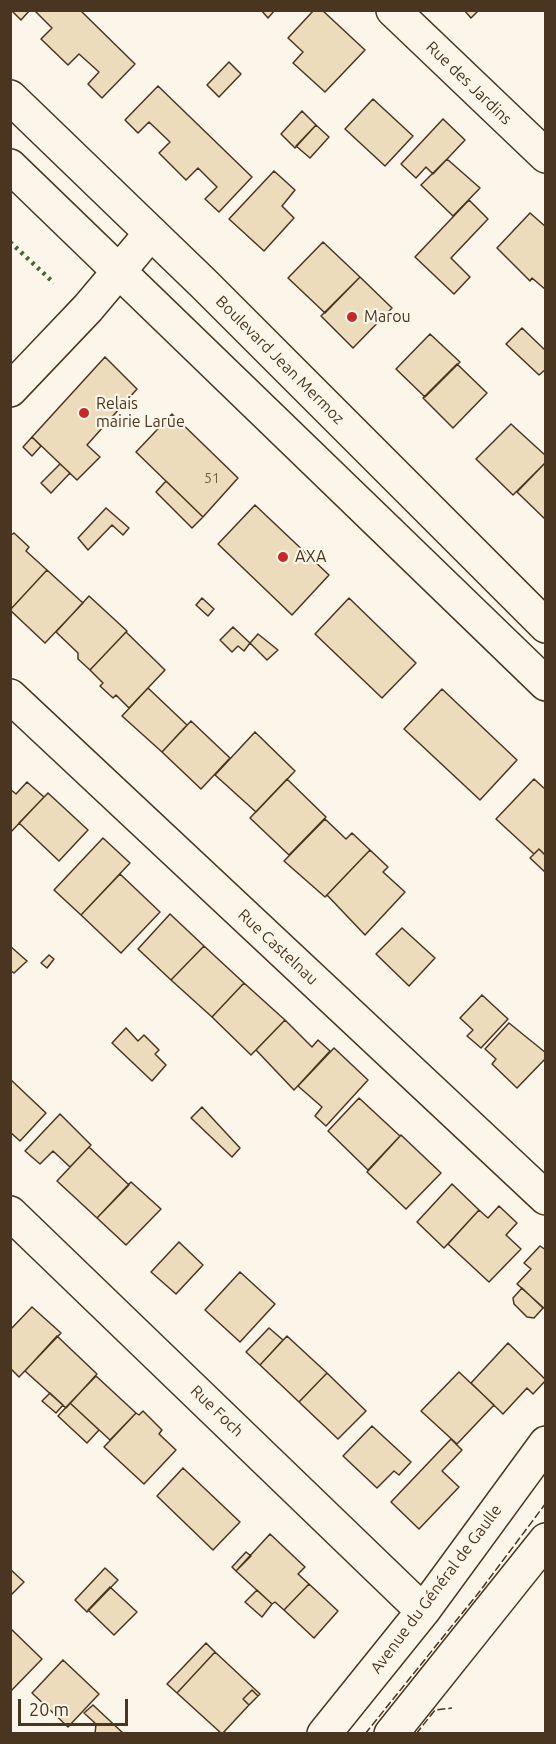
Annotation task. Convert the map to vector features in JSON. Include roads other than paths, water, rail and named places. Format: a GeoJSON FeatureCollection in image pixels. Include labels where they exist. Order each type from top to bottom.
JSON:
{"type":"FeatureCollection","features":[{"type":"Feature","properties":{"kind":"street","name":"Rue des Jardins"},"geometry":{"type":"LineString","coordinates":[[393,10],[546,156]]}},
{"type":"Feature","properties":{"kind":"street","name":"Boulevard Jean Mermoz"},"geometry":{"type":"LineString","coordinates":[[10,97],[151,232],[546,626]]}},
{"type":"Feature","properties":{"kind":"street"},"geometry":{"type":"LineString","coordinates":[[10,166],[546,684]]}},
{"type":"Feature","properties":{"kind":"street"},"geometry":{"type":"LineString","coordinates":[[10,390],[120,270],[151,232]]}},
{"type":"Feature","properties":{"kind":"street","name":"Rue Castelnau"},"geometry":{"type":"LineString","coordinates":[[10,696],[546,1198]]}},
{"type":"Feature","properties":{"kind":"street","name":"Rue Foch"},"geometry":{"type":"LineString","coordinates":[[10,1213],[423,1611]]}},
{"type":"Feature","properties":{"kind":"street","name":"Avenue du Général de Gaulle"},"geometry":{"type":"LineString","coordinates":[[324,1734],[423,1611],[546,1443]]}},
{"type":"Feature","properties":{"kind":"street"},"geometry":{"type":"LineString","coordinates":[[391,1734],[546,1540]]}},
{"type":"Feature","properties":{"kind":"place","name":"Marou"},"geometry":{"type":"Point","coordinates":[352,317]}},
{"type":"Feature","properties":{"kind":"place","name":"Relais mairie Larue"},"geometry":{"type":"Point","coordinates":[84,413]}},
{"type":"Feature","properties":{"kind":"place","name":"AXA"},"geometry":{"type":"Point","coordinates":[283,557]}}]}
